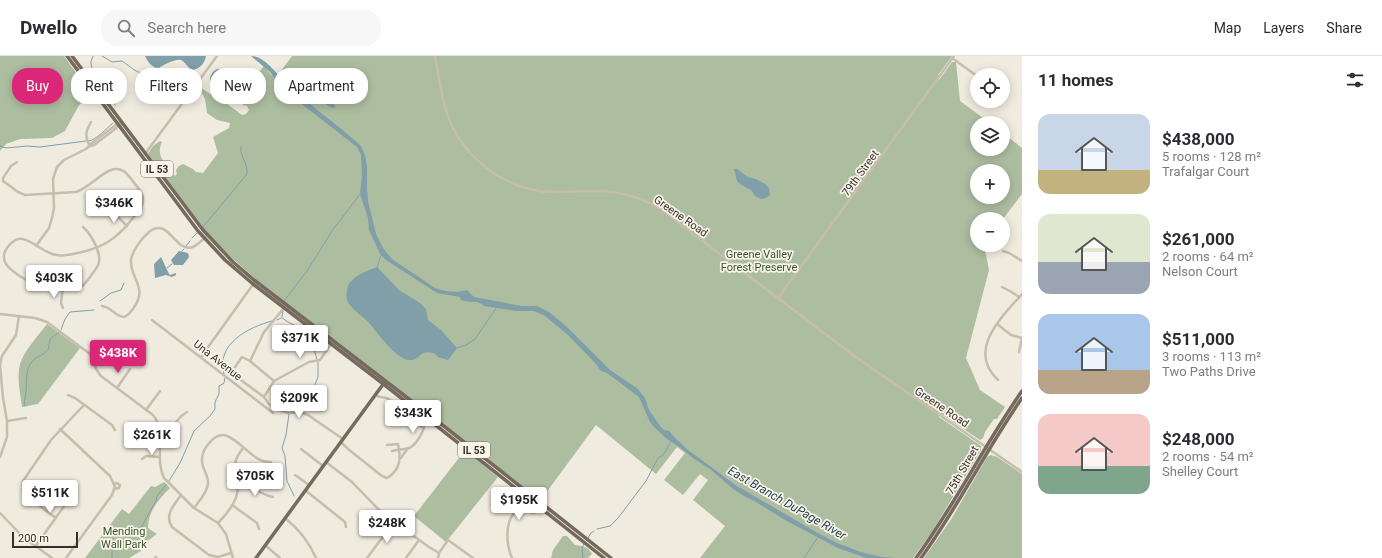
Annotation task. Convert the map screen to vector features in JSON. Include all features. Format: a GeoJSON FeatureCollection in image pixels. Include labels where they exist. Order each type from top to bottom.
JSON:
{"type":"FeatureCollection","features":[{"type":"Feature","properties":{"kind":"main road","name":"IL 53"},"geometry":{"type":"LineString","coordinates":[[66,56],[145,154],[184,205],[206,237]]}},
{"type":"Feature","properties":{"kind":"main road","name":"IL 53"},"geometry":{"type":"LineString","coordinates":[[72,56],[183,211],[225,260],[384,382],[541,506],[604,558]]}},
{"type":"Feature","properties":{"kind":"main road","name":"IL 53"},"geometry":{"type":"LineString","coordinates":[[255,282],[284,308],[384,382],[422,415],[611,558]]}},
{"type":"Feature","properties":{"kind":"main road"},"geometry":{"type":"LineString","coordinates":[[256,558],[384,382]]}},
{"type":"Feature","properties":{"kind":"main road","name":"75th Street"},"geometry":{"type":"LineString","coordinates":[[916,558],[941,523],[1022,391]]}},
{"type":"Feature","properties":{"kind":"main road","name":"75th Street"},"geometry":{"type":"LineString","coordinates":[[921,558],[948,520],[988,448],[1022,398]]}},
{"type":"Feature","properties":{"kind":"street","name":"Greene Road"},"geometry":{"type":"LineString","coordinates":[[435,56],[444,102],[453,128],[470,153],[489,170],[509,182],[536,190],[554,192],[605,190],[624,193],[645,200],[666,213],[872,369],[1022,472]]}},
{"type":"Feature","properties":{"kind":"street"},"geometry":{"type":"LineString","coordinates":[[145,154],[215,57]]}},
{"type":"Feature","properties":{"kind":"street"},"geometry":{"type":"LineString","coordinates":[[953,57],[970,70]]}},
{"type":"Feature","properties":{"kind":"street","name":"79th Street"},"geometry":{"type":"LineString","coordinates":[[778,298],[953,57]]}},
{"type":"Feature","properties":{"kind":"street"},"geometry":{"type":"LineString","coordinates":[[90,146],[86,138],[86,134],[91,122]]}},
{"type":"Feature","properties":{"kind":"street"},"geometry":{"type":"LineString","coordinates":[[36,246],[49,228],[52,218],[54,193],[53,176],[57,167],[64,160],[80,153],[120,123]]}},
{"type":"Feature","properties":{"kind":"street"},"geometry":{"type":"LineString","coordinates":[[17,162],[11,166],[3,178],[3,181],[18,192],[25,194],[76,192],[83,190],[109,171],[116,169],[128,174],[139,190],[143,202],[141,208],[120,234],[96,248],[64,256],[58,256],[48,254],[24,238],[18,239],[11,243],[4,252],[6,264],[29,281],[38,284],[73,289],[79,288],[97,268],[99,262],[99,255],[96,248],[87,230],[83,227]]}},
{"type":"Feature","properties":{"kind":"street"},"geometry":{"type":"LineString","coordinates":[[114,211],[127,226]]}},
{"type":"Feature","properties":{"kind":"street"},"geometry":{"type":"LineString","coordinates":[[102,306],[108,307],[120,316],[125,317],[137,303],[140,290],[132,265],[132,258],[136,248],[150,231],[158,228],[166,230],[178,244],[187,247],[195,245],[206,237]]}},
{"type":"Feature","properties":{"kind":"street"},"geometry":{"type":"LineString","coordinates":[[1006,252],[1022,261]]}},
{"type":"Feature","properties":{"kind":"street"},"geometry":{"type":"LineString","coordinates":[[201,357],[255,282]]}},
{"type":"Feature","properties":{"kind":"street"},"geometry":{"type":"LineString","coordinates":[[1002,287],[1019,297]]}},
{"type":"Feature","properties":{"kind":"street"},"geometry":{"type":"LineString","coordinates":[[63,288],[61,303],[64,308]]}},
{"type":"Feature","properties":{"kind":"street"},"geometry":{"type":"LineString","coordinates":[[998,380],[989,369],[985,355],[988,338],[997,324],[1022,294]]}},
{"type":"Feature","properties":{"kind":"street"},"geometry":{"type":"LineString","coordinates":[[250,361],[264,332],[284,308]]}},
{"type":"Feature","properties":{"kind":"street"},"geometry":{"type":"LineString","coordinates":[[0,314],[35,318],[45,321],[90,354],[97,372],[156,419],[160,430],[159,456],[161,472],[164,478],[194,508],[218,523],[226,534],[231,553],[234,558]]}},
{"type":"Feature","properties":{"kind":"street"},"geometry":{"type":"LineString","coordinates":[[0,458],[7,437],[7,421],[0,365],[2,356],[16,335],[19,316]]}},
{"type":"Feature","properties":{"kind":"street","name":"Una Avenue"},"geometry":{"type":"LineString","coordinates":[[152,320],[273,413]]}},
{"type":"Feature","properties":{"kind":"street"},"geometry":{"type":"LineString","coordinates":[[997,324],[1011,335],[1022,338],[1019,352]]}},
{"type":"Feature","properties":{"kind":"street"},"geometry":{"type":"LineString","coordinates":[[264,397],[274,381],[309,362],[320,360],[331,344]]}},
{"type":"Feature","properties":{"kind":"street"},"geometry":{"type":"LineString","coordinates":[[90,354],[101,348]]}},
{"type":"Feature","properties":{"kind":"street"},"geometry":{"type":"LineString","coordinates":[[274,381],[242,356],[233,370],[234,375],[264,397],[274,408],[288,413],[300,412],[308,415],[342,440],[349,450],[385,478],[390,477],[408,448],[414,444],[424,429],[424,425],[420,421],[422,415]]}},
{"type":"Feature","properties":{"kind":"street"},"geometry":{"type":"LineString","coordinates":[[117,388],[130,369]]}},
{"type":"Feature","properties":{"kind":"street"},"geometry":{"type":"LineString","coordinates":[[146,410],[160,390]]}},
{"type":"Feature","properties":{"kind":"street"},"geometry":{"type":"LineString","coordinates":[[68,395],[74,397],[112,425],[115,430]]}},
{"type":"Feature","properties":{"kind":"street"},"geometry":{"type":"LineString","coordinates":[[375,395],[387,398],[424,429]]}},
{"type":"Feature","properties":{"kind":"street"},"geometry":{"type":"LineString","coordinates":[[56,518],[27,497],[23,491],[23,484],[26,476],[60,429],[76,415],[84,405]]}},
{"type":"Feature","properties":{"kind":"street"},"geometry":{"type":"LineString","coordinates":[[160,430],[169,429],[175,425],[183,414],[187,412]]}},
{"type":"Feature","properties":{"kind":"street"},"geometry":{"type":"LineString","coordinates":[[7,421],[26,418]]}},
{"type":"Feature","properties":{"kind":"street"},"geometry":{"type":"LineString","coordinates":[[60,429],[110,476],[114,484],[112,495],[66,558]]}},
{"type":"Feature","properties":{"kind":"street"},"geometry":{"type":"LineString","coordinates":[[194,508],[208,488],[208,480],[202,462],[203,453],[212,440],[217,436],[226,436],[261,461],[271,462]]}},
{"type":"Feature","properties":{"kind":"street"},"geometry":{"type":"LineString","coordinates":[[387,445],[398,444],[401,458]]}},
{"type":"Feature","properties":{"kind":"street"},"geometry":{"type":"LineString","coordinates":[[0,447],[4,448]]}},
{"type":"Feature","properties":{"kind":"street"},"geometry":{"type":"LineString","coordinates":[[218,523],[237,496],[238,484],[234,463],[243,448]]}},
{"type":"Feature","properties":{"kind":"street"},"geometry":{"type":"LineString","coordinates":[[392,451],[408,448]]}},
{"type":"Feature","properties":{"kind":"street"},"geometry":{"type":"LineString","coordinates":[[301,449],[323,466]]}},
{"type":"Feature","properties":{"kind":"street"},"geometry":{"type":"LineString","coordinates":[[142,459],[146,456],[159,456]]}},
{"type":"Feature","properties":{"kind":"street"},"geometry":{"type":"LineString","coordinates":[[326,462],[352,482],[377,508],[394,522],[439,553]]}},
{"type":"Feature","properties":{"kind":"street"},"geometry":{"type":"LineString","coordinates":[[295,475],[309,485]]}},
{"type":"Feature","properties":{"kind":"street"},"geometry":{"type":"LineString","coordinates":[[35,547],[73,493],[72,486],[68,482],[62,481]]}},
{"type":"Feature","properties":{"kind":"street"},"geometry":{"type":"LineString","coordinates":[[238,484],[250,486],[267,496],[273,497]]}},
{"type":"Feature","properties":{"kind":"street"},"geometry":{"type":"LineString","coordinates":[[305,490],[345,522],[346,527]]}},
{"type":"Feature","properties":{"kind":"street"},"geometry":{"type":"LineString","coordinates":[[181,495],[169,514],[169,520],[172,527],[210,555],[218,557],[231,553]]}},
{"type":"Feature","properties":{"kind":"street"},"geometry":{"type":"LineString","coordinates":[[232,505],[256,523],[259,529]]}},
{"type":"Feature","properties":{"kind":"street"},"geometry":{"type":"LineString","coordinates":[[512,558],[509,550],[507,534],[512,518],[520,511],[524,510],[532,513],[541,506]]}},
{"type":"Feature","properties":{"kind":"street"},"geometry":{"type":"LineString","coordinates":[[0,513],[16,531],[35,547],[52,558]]}},
{"type":"Feature","properties":{"kind":"street"},"geometry":{"type":"LineString","coordinates":[[285,518],[305,537],[316,558]]}},
{"type":"Feature","properties":{"kind":"street"},"geometry":{"type":"LineString","coordinates":[[367,558],[394,522]]}},
{"type":"Feature","properties":{"kind":"street"},"geometry":{"type":"LineString","coordinates":[[406,558],[419,540]]}},
{"type":"Feature","properties":{"kind":"street"},"geometry":{"type":"LineString","coordinates":[[438,558],[439,553],[448,540],[473,558]]}},
{"type":"Feature","properties":{"kind":"street"},"geometry":{"type":"LineString","coordinates":[[265,545],[280,558]]}},
{"type":"Feature","properties":{"kind":"green space"},"geometry":{"type":"Polygon","coordinates":[[[0,56],[64,56],[73,68],[71,68],[71,104],[80,104],[65,131],[52,138],[20,139],[6,144],[0,151],[0,56]]]}},
{"type":"Feature","properties":{"kind":"green space","name":"Greene Valley Forest Preserve"},"geometry":{"type":"Polygon","coordinates":[[[292,56],[952,56],[938,75],[939,80],[952,62],[956,62],[960,101],[980,116],[970,116],[970,156],[1010,156],[1010,139],[1022,148],[1022,194],[1008,212],[970,212],[970,252],[985,252],[989,270],[966,358],[980,390],[1005,407],[997,419],[994,419],[985,432],[983,438],[980,440],[938,412],[939,417],[981,446],[981,450],[932,532],[913,558],[700,558],[725,526],[693,500],[708,480],[700,474],[683,495],[664,480],[685,453],[677,447],[656,474],[596,425],[540,501],[258,281],[234,260],[204,230],[148,154],[153,146],[160,141],[162,142],[160,152],[162,160],[175,176],[177,174],[176,170],[183,164],[196,172],[203,173],[218,153],[213,137],[229,128],[230,123],[217,120],[207,113],[202,90],[203,89],[210,94],[210,104],[227,104],[242,115],[246,114],[249,110],[247,106],[242,104],[266,104],[266,68],[274,78],[274,104],[368,104],[368,68],[283,68],[292,56]]]}},
{"type":"Feature","properties":{"kind":"green space"},"geometry":{"type":"Polygon","coordinates":[[[47,324],[80,348],[38,404],[22,407],[19,369],[28,348],[47,324]]]}},
{"type":"Feature","properties":{"kind":"green space"},"geometry":{"type":"Polygon","coordinates":[[[465,450],[498,477],[446,542],[414,516],[465,450]]]}},
{"type":"Feature","properties":{"kind":"green space"},"geometry":{"type":"Polygon","coordinates":[[[991,455],[997,457],[1022,474],[1022,558],[924,558],[952,518],[987,457],[991,455]]]}},
{"type":"Feature","properties":{"kind":"green space","name":"Mending Wall Park"},"geometry":{"type":"Polygon","coordinates":[[[164,482],[170,488],[155,506],[148,522],[148,528],[157,534],[139,547],[141,551],[129,558],[85,558],[122,509],[129,514],[151,486],[155,487],[164,482]]]}},
{"type":"Feature","properties":{"kind":"green space"},"geometry":{"type":"Polygon","coordinates":[[[563,536],[567,536],[575,545],[587,548],[592,554],[588,558],[551,558],[553,550],[563,536]]]}},
{"type":"Feature","properties":{"kind":"water"},"geometry":{"type":"Polygon","coordinates":[[[145,56],[206,56],[198,68],[189,68],[181,60],[176,60],[157,68],[150,64],[145,56]]]}},
{"type":"Feature","properties":{"kind":"water"},"geometry":{"type":"Polygon","coordinates":[[[251,56],[260,58],[272,68],[274,70],[274,78],[251,56]]]}},
{"type":"Feature","properties":{"kind":"water"},"geometry":{"type":"Polygon","coordinates":[[[302,104],[311,104],[361,146],[365,155],[367,166],[368,201],[376,234],[383,248],[392,259],[435,288],[455,292],[467,290],[474,297],[522,306],[537,306],[549,312],[566,326],[610,370],[638,389],[645,398],[649,410],[664,430],[669,431],[688,450],[737,486],[837,543],[861,552],[882,557],[896,558],[866,558],[838,548],[785,520],[733,489],[710,469],[667,439],[650,422],[639,397],[607,373],[601,371],[568,335],[545,316],[534,311],[517,311],[484,306],[476,302],[461,300],[460,297],[437,293],[386,260],[380,254],[369,230],[368,218],[360,194],[362,174],[361,155],[357,147],[302,104]]]}},
{"type":"Feature","properties":{"kind":"water"},"geometry":{"type":"Polygon","coordinates":[[[325,104],[334,104],[336,107],[332,108],[325,104]]]}},
{"type":"Feature","properties":{"kind":"water"},"geometry":{"type":"Polygon","coordinates":[[[734,169],[737,169],[748,177],[765,184],[769,188],[770,195],[761,199],[755,196],[752,191],[737,181],[734,169]]]}},
{"type":"Feature","properties":{"kind":"water"},"geometry":{"type":"Polygon","coordinates":[[[179,251],[188,253],[189,257],[183,265],[174,265],[171,260],[179,251]]]}},
{"type":"Feature","properties":{"kind":"water"},"geometry":{"type":"Polygon","coordinates":[[[161,257],[169,274],[176,273],[176,275],[172,277],[166,275],[155,278],[154,264],[161,257]]]}},
{"type":"Feature","properties":{"kind":"water"},"geometry":{"type":"Polygon","coordinates":[[[377,267],[399,290],[420,303],[426,309],[428,320],[441,330],[457,348],[448,360],[438,357],[434,353],[424,353],[413,360],[403,358],[392,350],[368,321],[350,305],[346,294],[351,281],[359,275],[377,267]]]}},
{"type":"Feature","properties":{"kind":"waterway"},"geometry":{"type":"LineString","coordinates":[[93,56],[91,62],[94,72],[110,94],[115,105]]}},
{"type":"Feature","properties":{"kind":"waterway"},"geometry":{"type":"LineString","coordinates":[[102,56],[112,62],[122,61],[135,70]]}},
{"type":"Feature","properties":{"kind":"waterway"},"geometry":{"type":"LineString","coordinates":[[89,141],[98,136],[113,123]]}},
{"type":"Feature","properties":{"kind":"waterway"},"geometry":{"type":"LineString","coordinates":[[0,146],[6,148],[27,146],[40,147],[86,141]]}},
{"type":"Feature","properties":{"kind":"waterway"},"geometry":{"type":"LineString","coordinates":[[203,227],[247,174],[246,166],[241,153],[241,147]]}},
{"type":"Feature","properties":{"kind":"waterway"},"geometry":{"type":"LineString","coordinates":[[284,301],[307,271],[332,231],[361,193]]}},
{"type":"Feature","properties":{"kind":"waterway"},"geometry":{"type":"LineString","coordinates":[[192,238],[197,233]]}},
{"type":"Feature","properties":{"kind":"waterway"},"geometry":{"type":"LineString","coordinates":[[186,246],[190,241]]}},
{"type":"Feature","properties":{"kind":"waterway"},"geometry":{"type":"LineString","coordinates":[[377,267],[381,255]]}},
{"type":"Feature","properties":{"kind":"waterway"},"geometry":{"type":"LineString","coordinates":[[167,268],[172,264]]}},
{"type":"Feature","properties":{"kind":"waterway"},"geometry":{"type":"LineString","coordinates":[[100,301],[111,293],[121,290],[124,283]]}},
{"type":"Feature","properties":{"kind":"waterway"},"geometry":{"type":"LineString","coordinates":[[457,348],[466,345],[475,339],[497,307]]}},
{"type":"Feature","properties":{"kind":"waterway"},"geometry":{"type":"LineString","coordinates":[[61,330],[65,319],[70,312],[94,310]]}},
{"type":"Feature","properties":{"kind":"waterway"},"geometry":{"type":"LineString","coordinates":[[282,317],[283,311]]}},
{"type":"Feature","properties":{"kind":"waterway"},"geometry":{"type":"LineString","coordinates":[[277,320],[281,318]]}},
{"type":"Feature","properties":{"kind":"waterway"},"geometry":{"type":"LineString","coordinates":[[282,318],[302,331],[308,338],[313,346],[317,360]]}},
{"type":"Feature","properties":{"kind":"waterway"},"geometry":{"type":"LineString","coordinates":[[224,374],[224,354],[236,338],[244,332],[272,321]]}},
{"type":"Feature","properties":{"kind":"waterway"},"geometry":{"type":"LineString","coordinates":[[25,406],[24,402],[28,369],[32,361],[49,348],[49,343],[54,335],[59,333]]}},
{"type":"Feature","properties":{"kind":"waterway"},"geometry":{"type":"LineString","coordinates":[[288,407],[288,399],[313,390],[318,377],[318,362]]}},
{"type":"Feature","properties":{"kind":"waterway"},"geometry":{"type":"LineString","coordinates":[[169,481],[180,463],[194,431],[210,416],[215,409],[215,402],[219,394],[219,386],[224,383],[225,378]]}},
{"type":"Feature","properties":{"kind":"waterway"},"geometry":{"type":"LineString","coordinates":[[289,414],[286,435],[282,448],[285,456],[287,481],[294,496]]}},
{"type":"Feature","properties":{"kind":"waterway"},"geometry":{"type":"LineString","coordinates":[[657,459],[664,454],[671,441]]}},
{"type":"Feature","properties":{"kind":"waterway"},"geometry":{"type":"LineString","coordinates":[[597,529],[610,526],[618,518],[646,481],[657,460]]}},
{"type":"Feature","properties":{"kind":"waterway"},"geometry":{"type":"LineString","coordinates":[[141,528],[156,501],[157,496],[167,484]]}},
{"type":"Feature","properties":{"kind":"waterway"},"geometry":{"type":"LineString","coordinates":[[112,558],[112,550],[114,545],[127,540],[132,530],[131,527],[138,528]]}},
{"type":"Feature","properties":{"kind":"waterway"},"geometry":{"type":"LineString","coordinates":[[588,538],[594,531]]}},
{"type":"Feature","properties":{"kind":"waterway"},"geometry":{"type":"LineString","coordinates":[[804,558],[818,537]]}},
{"type":"Feature","properties":{"kind":"waterway"},"geometry":{"type":"LineString","coordinates":[[583,558],[582,548],[584,544]]}},
{"type":"Feature","properties":{"kind":"water label","name":"East Branch DuPage River"},"geometry":{"type":"Point","coordinates":[787,503]}}]}
